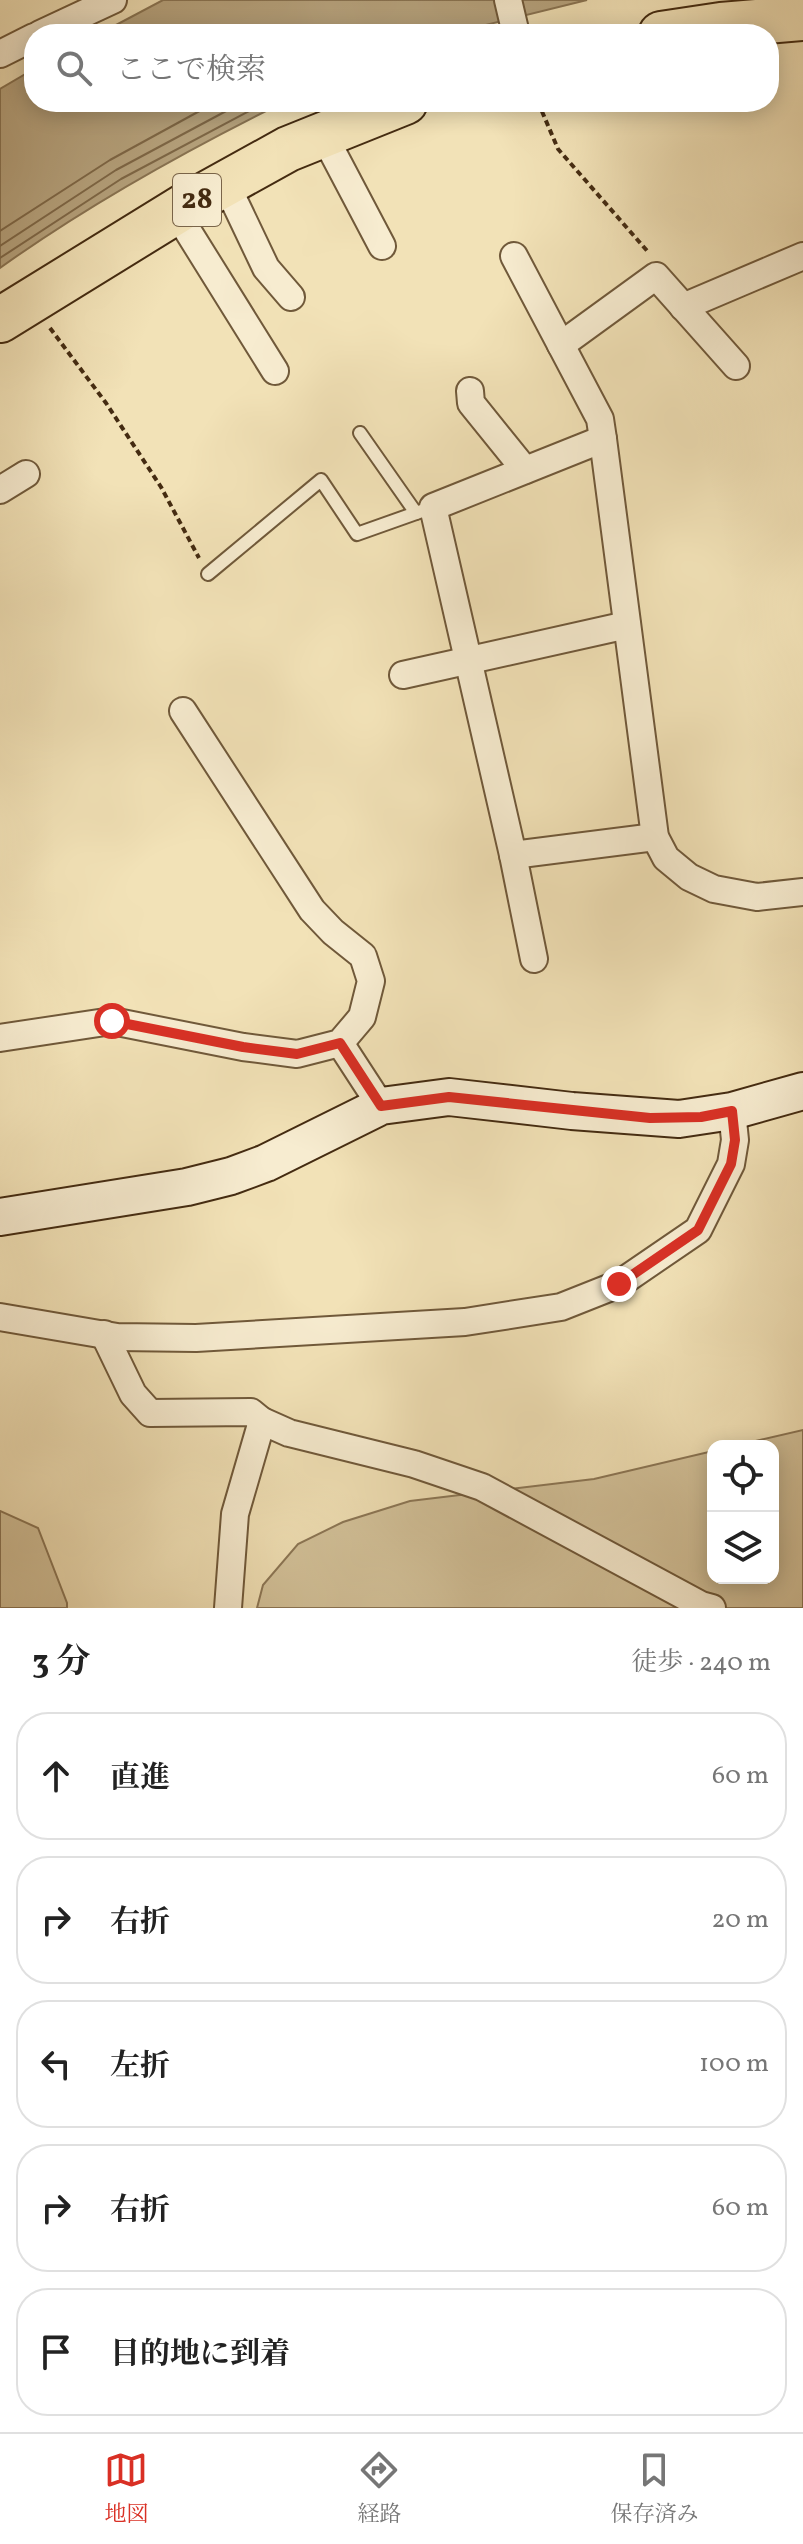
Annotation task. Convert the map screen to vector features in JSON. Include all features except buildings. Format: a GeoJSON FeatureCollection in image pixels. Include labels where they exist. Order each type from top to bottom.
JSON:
{"type":"FeatureCollection","features":[{"type":"Feature","properties":{"kind":"highway"},"geometry":{"type":"LineString","coordinates":[[733,24],[803,18]]}},
{"type":"Feature","properties":{"kind":"highway","name":"28"},"geometry":{"type":"LineString","coordinates":[[15,310],[176,212],[288,149],[379,112]]}},
{"type":"Feature","properties":{"kind":"street"},"geometry":{"type":"LineString","coordinates":[[61,24],[113,0]]}},
{"type":"Feature","properties":{"kind":"street"},"geometry":{"type":"LineString","coordinates":[[508,0],[514,24]]}},
{"type":"Feature","properties":{"kind":"street"},"geometry":{"type":"LineString","coordinates":[[0,54],[24,42]]}},
{"type":"Feature","properties":{"kind":"street"},"geometry":{"type":"LineString","coordinates":[[323,134],[382,246]]}},
{"type":"Feature","properties":{"kind":"street"},"geometry":{"type":"LineString","coordinates":[[226,184],[266,268],[291,297]]}},
{"type":"Feature","properties":{"kind":"street"},"geometry":{"type":"LineString","coordinates":[[176,212],[275,371]]}},
{"type":"Feature","properties":{"kind":"street"},"geometry":{"type":"LineString","coordinates":[[514,256],[600,419],[655,837],[666,858],[689,877],[714,889],[757,897],[803,892]]}},
{"type":"Feature","properties":{"kind":"street"},"geometry":{"type":"LineString","coordinates":[[683,307],[803,256]]}},
{"type":"Feature","properties":{"kind":"street"},"geometry":{"type":"LineString","coordinates":[[561,345],[656,276],[736,366]]}},
{"type":"Feature","properties":{"kind":"street"},"geometry":{"type":"LineString","coordinates":[[470,391],[471,403],[525,470]]}},
{"type":"Feature","properties":{"kind":"street"},"geometry":{"type":"LineString","coordinates":[[534,959],[467,661],[424,510],[603,439]]}},
{"type":"Feature","properties":{"kind":"street"},"geometry":{"type":"LineString","coordinates":[[0,490],[26,474]]}},
{"type":"Feature","properties":{"kind":"street"},"geometry":{"type":"LineString","coordinates":[[403,675],[627,625]]}},
{"type":"Feature","properties":{"kind":"street"},"geometry":{"type":"LineString","coordinates":[[0,1038],[112,1021],[243,1047],[297,1054],[340,1043],[362,1017],[371,981],[363,956],[312,910],[183,711]]}},
{"type":"Feature","properties":{"kind":"street"},"geometry":{"type":"LineString","coordinates":[[513,855],[655,837]]}},
{"type":"Feature","properties":{"kind":"street"},"geometry":{"type":"LineString","coordinates":[[340,1043],[381,1106]]}},
{"type":"Feature","properties":{"kind":"street"},"geometry":{"type":"LineString","coordinates":[[0,1217],[187,1187],[231,1176],[266,1163],[381,1106],[449,1097],[650,1118],[701,1117],[803,1091]]}},
{"type":"Feature","properties":{"kind":"street"},"geometry":{"type":"LineString","coordinates":[[0,1317],[117,1337],[196,1338],[465,1322],[561,1307],[619,1284],[698,1230],[731,1164],[735,1140],[732,1111]]}},
{"type":"Feature","properties":{"kind":"street"},"geometry":{"type":"LineString","coordinates":[[104,1334],[133,1394],[150,1413],[251,1412],[262,1421],[289,1433],[414,1464],[482,1487],[701,1605],[712,1608]]}},
{"type":"Feature","properties":{"kind":"street"},"geometry":{"type":"LineString","coordinates":[[228,1608],[235,1514],[262,1421]]}},
{"type":"Feature","properties":{"kind":"lane"},"geometry":{"type":"LineString","coordinates":[[208,574],[321,480],[357,534],[424,510],[360,433]]}},
{"type":"Feature","properties":{"kind":"path"},"geometry":{"type":"LineString","coordinates":[[542,112],[558,149],[658,263]]}},
{"type":"Feature","properties":{"kind":"path"},"geometry":{"type":"LineString","coordinates":[[15,310],[106,403],[153,475],[208,574]]}},
{"type":"Feature","properties":{"kind":"shaded area"},"geometry":{"type":"Polygon","coordinates":[[[803,1430],[803,1608],[257,1608],[263,1585],[298,1544],[343,1522],[410,1501],[594,1479],[707,1452],[707,1584],[779,1584],[779,1440],[760,1440],[803,1430]]]}},
{"type":"Feature","properties":{"kind":"shaded area"},"geometry":{"type":"Polygon","coordinates":[[[0,1511],[38,1528],[67,1608],[0,1608],[0,1511]]]}},
{"type":"Feature","properties":{"kind":"water"},"geometry":{"type":"Polygon","coordinates":[[[163,0],[587,0],[490,24],[118,24],[163,0]]]}},
{"type":"Feature","properties":{"kind":"water"},"geometry":{"type":"Polygon","coordinates":[[[24,75],[24,112],[265,112],[138,179],[0,268],[0,89],[24,75]]]}},
{"type":"Feature","properties":{"kind":"route"},"geometry":{"type":"LineString","coordinates":[[112,1021],[243,1047],[297,1054],[340,1043],[381,1106],[449,1097],[650,1118],[679,1119],[732,1111],[735,1140],[731,1164],[698,1230],[619,1284]]}}]}
